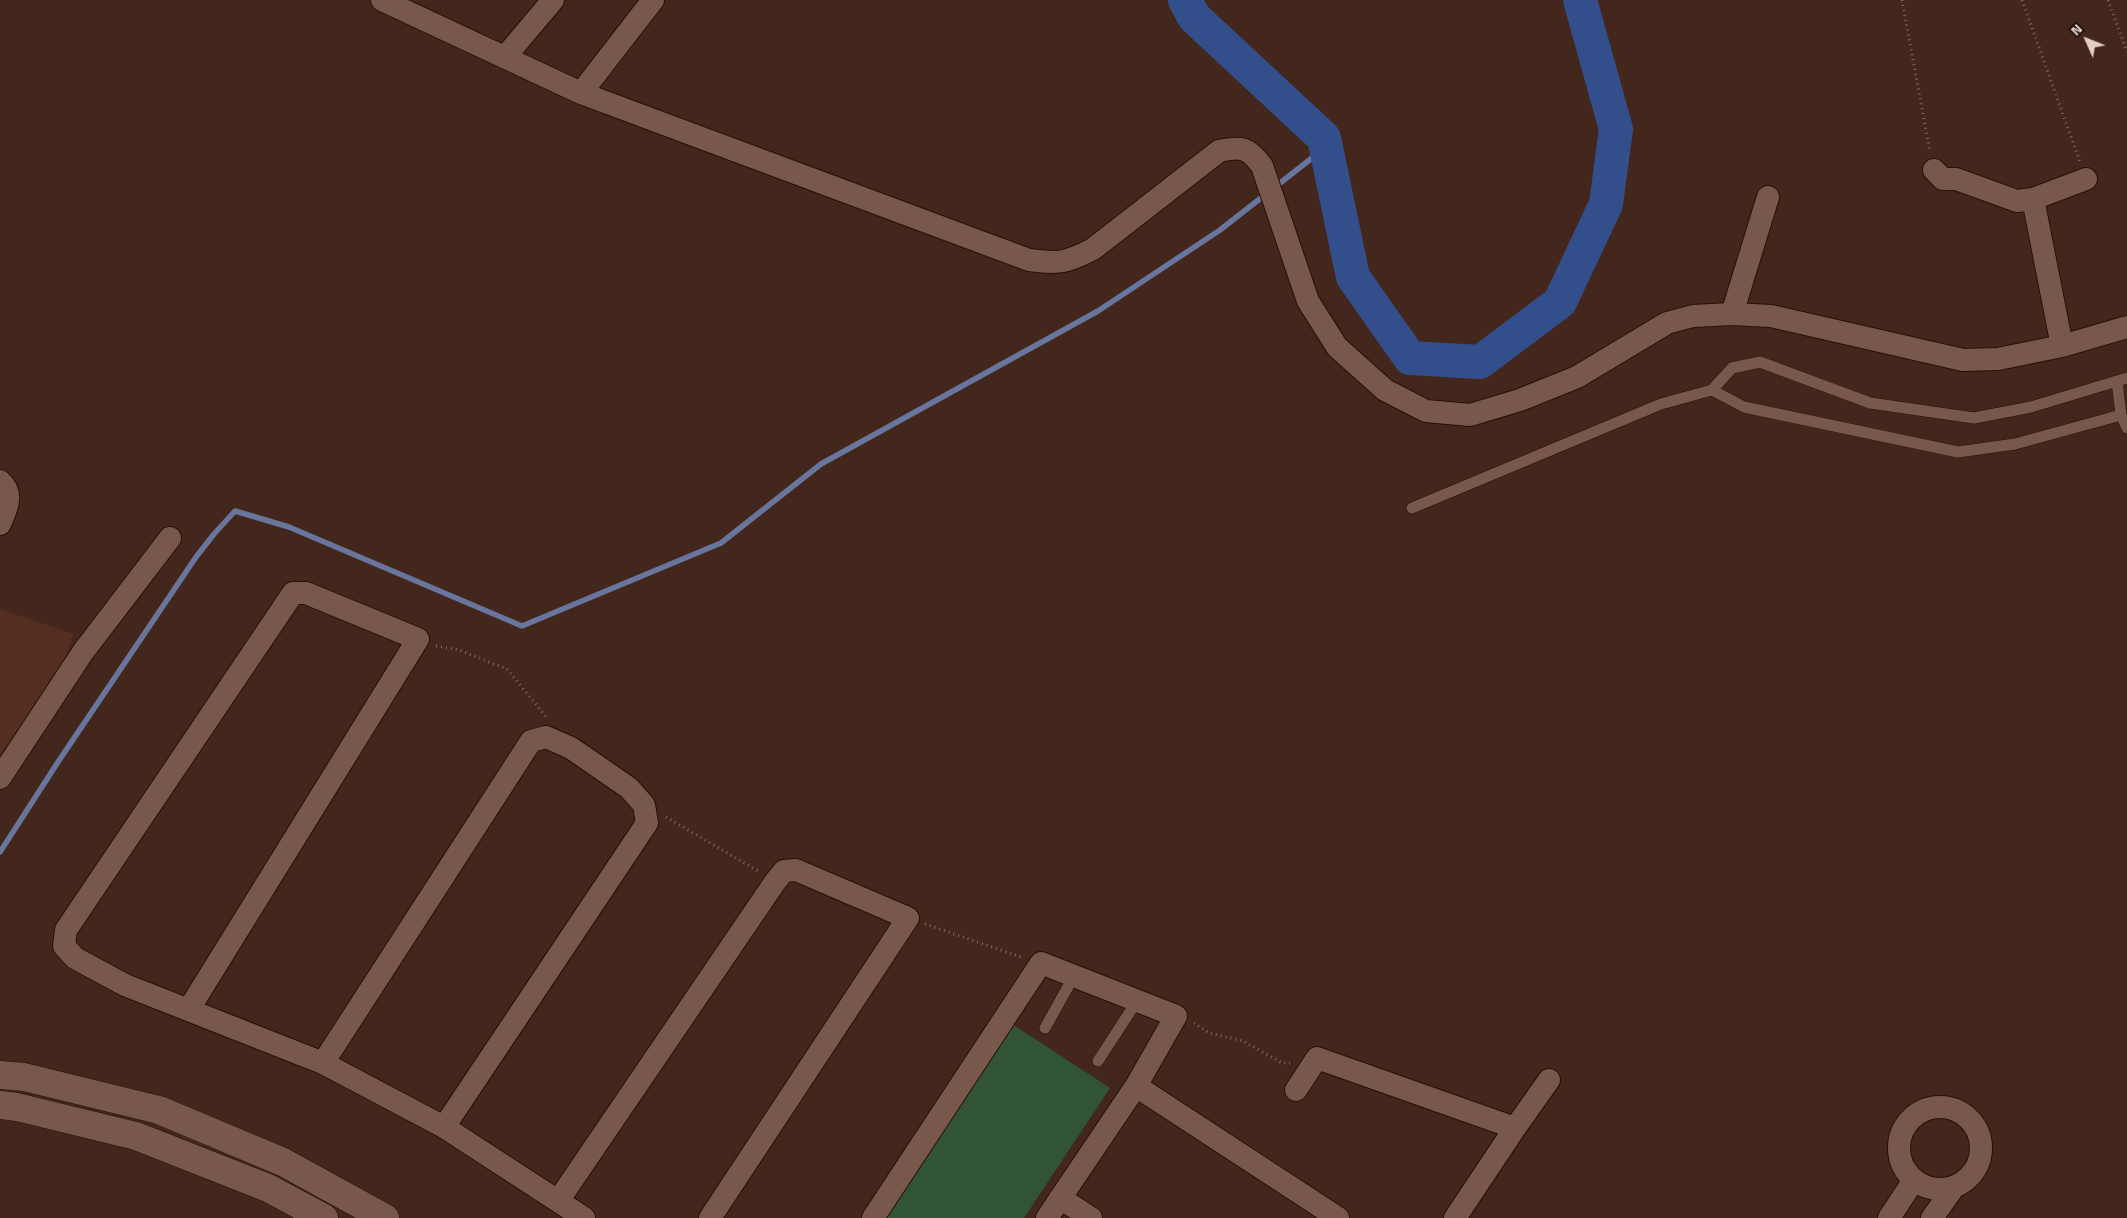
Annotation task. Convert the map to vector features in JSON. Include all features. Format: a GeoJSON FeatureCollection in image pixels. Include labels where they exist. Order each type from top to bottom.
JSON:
{"type":"FeatureCollection","features":[{"type":"Feature","properties":{"kind":"street"},"geometry":{"type":"LineString","coordinates":[[382,0],[581,93],[1029,260],[1054,264],[1070,261],[1093,249],[1219,151],[1237,147],[1253,153],[1262,166],[1308,300],[1338,347],[1385,390],[1426,411],[1470,415],[1520,400],[1577,377],[1667,323],[1693,316],[1732,314],[1771,316],[1963,360],[1998,359],[2062,346],[2127,327]]}},
{"type":"Feature","properties":{"kind":"street"},"geometry":{"type":"LineString","coordinates":[[505,57],[553,0]]}},
{"type":"Feature","properties":{"kind":"street"},"geometry":{"type":"LineString","coordinates":[[581,93],[653,0]]}},
{"type":"Feature","properties":{"kind":"street"},"geometry":{"type":"LineString","coordinates":[[1934,170],[1943,179],[1956,178],[2017,201],[2033,199],[2086,179]]}},
{"type":"Feature","properties":{"kind":"street"},"geometry":{"type":"LineString","coordinates":[[1732,314],[1768,197]]}},
{"type":"Feature","properties":{"kind":"street"},"geometry":{"type":"LineString","coordinates":[[2033,199],[2062,346]]}},
{"type":"Feature","properties":{"kind":"street"},"geometry":{"type":"LineString","coordinates":[[0,481],[8,491],[9,499],[0,524]]}},
{"type":"Feature","properties":{"kind":"street"},"geometry":{"type":"LineString","coordinates":[[0,778],[83,652],[170,538]]}},
{"type":"Feature","properties":{"kind":"street"},"geometry":{"type":"LineString","coordinates":[[189,1009],[418,639],[306,593],[293,593],[66,930],[64,946],[75,958],[125,985],[323,1063],[444,1127],[584,1218]]}},
{"type":"Feature","properties":{"kind":"street"},"geometry":{"type":"LineString","coordinates":[[323,1063],[531,741],[546,737],[571,748],[629,788],[644,805],[647,823],[444,1127]]}},
{"type":"Feature","properties":{"kind":"street"},"geometry":{"type":"LineString","coordinates":[[558,1201],[784,871],[796,870],[908,918],[710,1218]]}},
{"type":"Feature","properties":{"kind":"street"},"geometry":{"type":"LineString","coordinates":[[874,1218],[1041,963],[1176,1016],[1136,1086],[1047,1218]]}},
{"type":"Feature","properties":{"kind":"street"},"geometry":{"type":"LineString","coordinates":[[1296,1090],[1318,1058],[1516,1128]]}},
{"type":"Feature","properties":{"kind":"street"},"geometry":{"type":"LineString","coordinates":[[0,1075],[24,1077],[159,1110],[283,1162],[385,1218]]}},
{"type":"Feature","properties":{"kind":"street"},"geometry":{"type":"LineString","coordinates":[[1455,1218],[1549,1080]]}},
{"type":"Feature","properties":{"kind":"street"},"geometry":{"type":"LineString","coordinates":[[1136,1086],[1338,1218]]}},
{"type":"Feature","properties":{"kind":"street"},"geometry":{"type":"LineString","coordinates":[[0,1105],[17,1107],[136,1136],[268,1188],[324,1218]]}},
{"type":"Feature","properties":{"kind":"street"},"geometry":{"type":"LineString","coordinates":[[1947,1108],[1957,1111],[1970,1121],[1978,1134],[1981,1144],[1980,1155],[1974,1170],[1964,1182],[1954,1187],[1933,1189],[1923,1186],[1914,1180],[1901,1163],[1900,1142],[1903,1132],[1916,1115],[1931,1109],[1947,1108]]}},
{"type":"Feature","properties":{"kind":"street"},"geometry":{"type":"LineString","coordinates":[[1889,1218],[1914,1180]]}},
{"type":"Feature","properties":{"kind":"street"},"geometry":{"type":"LineString","coordinates":[[1932,1218],[1954,1187]]}},
{"type":"Feature","properties":{"kind":"street"},"geometry":{"type":"LineString","coordinates":[[1060,1198],[1090,1218]]}},
{"type":"Feature","properties":{"kind":"lane"},"geometry":{"type":"LineString","coordinates":[[1412,508],[1661,404],[1712,390],[1732,368],[1760,362],[1870,403],[1974,418],[2031,407],[2122,380],[2121,414],[2127,428]]}},
{"type":"Feature","properties":{"kind":"lane"},"geometry":{"type":"LineString","coordinates":[[1712,390],[1744,407],[1958,452],[2015,444],[2121,414]]}},
{"type":"Feature","properties":{"kind":"lane"},"geometry":{"type":"LineString","coordinates":[[1045,1028],[1074,976]]}},
{"type":"Feature","properties":{"kind":"lane"},"geometry":{"type":"LineString","coordinates":[[1098,1061],[1137,1001]]}},
{"type":"Feature","properties":{"kind":"path"},"geometry":{"type":"LineString","coordinates":[[1902,0],[1934,170]]}},
{"type":"Feature","properties":{"kind":"path"},"geometry":{"type":"LineString","coordinates":[[2022,0],[2086,179]]}},
{"type":"Feature","properties":{"kind":"path"},"geometry":{"type":"LineString","coordinates":[[2108,0],[2127,52]]}},
{"type":"Feature","properties":{"kind":"path"},"geometry":{"type":"LineString","coordinates":[[418,639],[433,645],[467,652],[508,669],[548,719]]}},
{"type":"Feature","properties":{"kind":"path"},"geometry":{"type":"LineString","coordinates":[[644,805],[775,882]]}},
{"type":"Feature","properties":{"kind":"path"},"geometry":{"type":"LineString","coordinates":[[908,918],[1041,963]]}},
{"type":"Feature","properties":{"kind":"path"},"geometry":{"type":"LineString","coordinates":[[1176,1016],[1193,1022],[1209,1033],[1243,1041],[1282,1063],[1298,1063],[1318,1058]]}},
{"type":"Feature","properties":{"kind":"shaded area"},"geometry":{"type":"Polygon","coordinates":[[[0,609],[73,634],[63,666],[0,755],[0,609]]]}},
{"type":"Feature","properties":{"kind":"green space"},"geometry":{"type":"Polygon","coordinates":[[[1012,1024],[1110,1088],[1024,1218],[884,1218],[1012,1024]]]}},
{"type":"Feature","properties":{"kind":"waterway"},"geometry":{"type":"LineString","coordinates":[[1185,0],[1194,17],[1324,138],[1353,277],[1410,358],[1480,362],[1560,302],[1606,204],[1616,129],[1580,0]]}},
{"type":"Feature","properties":{"kind":"waterway"},"geometry":{"type":"LineString","coordinates":[[1275,187],[1326,147]]}},
{"type":"Feature","properties":{"kind":"waterway"},"geometry":{"type":"LineString","coordinates":[[0,852],[196,557],[235,511],[289,527],[522,626],[721,543],[821,464],[1098,311],[1220,230],[1266,194]]}}]}
